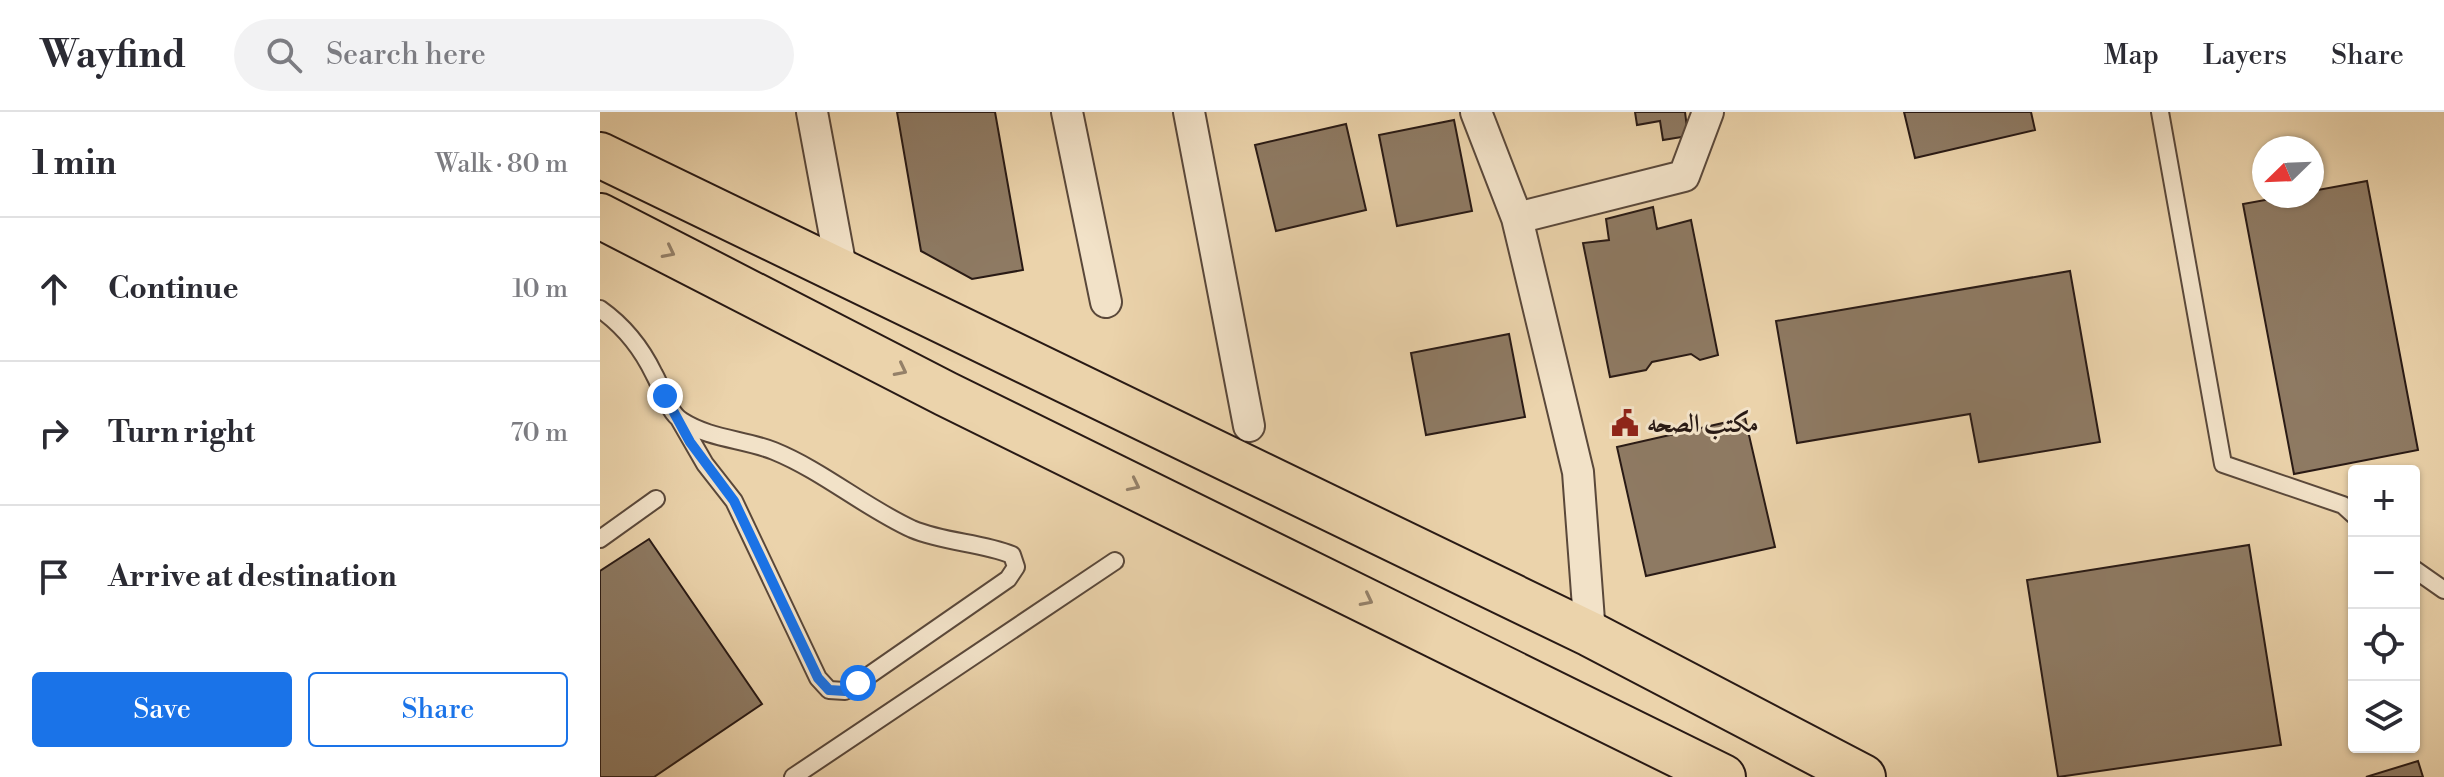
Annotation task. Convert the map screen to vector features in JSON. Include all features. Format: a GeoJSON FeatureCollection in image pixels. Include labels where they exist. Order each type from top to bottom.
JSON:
{"type":"FeatureCollection","features":[{"type":"Feature","properties":{"kind":"main road"},"geometry":{"type":"LineString","coordinates":[[600,155],[1590,634],[1863,777]]}},
{"type":"Feature","properties":{"kind":"main road"},"geometry":{"type":"LineString","coordinates":[[600,216],[946,394],[1723,777]]}},
{"type":"Feature","properties":{"kind":"street"},"geometry":{"type":"LineString","coordinates":[[812,112],[842,273]]}},
{"type":"Feature","properties":{"kind":"street"},"geometry":{"type":"LineString","coordinates":[[1067,112],[1106,302]]}},
{"type":"Feature","properties":{"kind":"street"},"geometry":{"type":"LineString","coordinates":[[1189,112],[1249,426]]}},
{"type":"Feature","properties":{"kind":"street"},"geometry":{"type":"LineString","coordinates":[[1476,112],[1517,218],[1578,472],[1590,634]]}},
{"type":"Feature","properties":{"kind":"street"},"geometry":{"type":"LineString","coordinates":[[1517,218],[1684,176],[1708,112]]}},
{"type":"Feature","properties":{"kind":"lane"},"geometry":{"type":"LineString","coordinates":[[2160,112],[2223,464],[2343,505],[2348,510]]}},
{"type":"Feature","properties":{"kind":"lane"},"geometry":{"type":"LineString","coordinates":[[600,309],[618,322],[637,344],[690,442],[734,501],[818,678],[829,690],[845,691],[858,683],[1008,579],[1016,567],[1012,555],[998,549],[955,544],[913,529],[801,462],[766,448],[705,432],[679,419]]}},
{"type":"Feature","properties":{"kind":"lane"},"geometry":{"type":"LineString","coordinates":[[600,539],[656,499]]}},
{"type":"Feature","properties":{"kind":"lane"},"geometry":{"type":"LineString","coordinates":[[793,777],[1115,561]]}},
{"type":"Feature","properties":{"kind":"lane"},"geometry":{"type":"LineString","coordinates":[[2420,573],[2444,590]]}},
{"type":"Feature","properties":{"kind":"building"},"geometry":{"type":"Polygon","coordinates":[[[897,112],[995,112],[1023,270],[972,279],[921,251],[897,112]]]}},
{"type":"Feature","properties":{"kind":"building"},"geometry":{"type":"Polygon","coordinates":[[[1635,112],[1685,112],[1688,136],[1663,140],[1660,121],[1637,125],[1635,112]]]}},
{"type":"Feature","properties":{"kind":"building"},"geometry":{"type":"Polygon","coordinates":[[[1904,112],[2031,112],[2035,130],[1915,158],[1904,112]]]}},
{"type":"Feature","properties":{"kind":"building"},"geometry":{"type":"Polygon","coordinates":[[[1454,120],[1472,211],[1397,226],[1379,135],[1454,120]]]}},
{"type":"Feature","properties":{"kind":"building"},"geometry":{"type":"Polygon","coordinates":[[[1346,124],[1366,210],[1276,231],[1255,145],[1346,124]]]}},
{"type":"Feature","properties":{"kind":"building"},"geometry":{"type":"Polygon","coordinates":[[[2367,181],[2418,450],[2294,474],[2243,204],[2252,202],[2252,208],[2324,208],[2324,189],[2367,181]]]}},
{"type":"Feature","properties":{"kind":"building"},"geometry":{"type":"Polygon","coordinates":[[[1653,207],[1657,229],[1691,220],[1718,355],[1700,360],[1691,354],[1652,362],[1646,370],[1610,377],[1583,243],[1609,240],[1606,219],[1653,207]]]}},
{"type":"Feature","properties":{"kind":"building"},"geometry":{"type":"Polygon","coordinates":[[[2070,271],[2100,442],[1979,462],[1970,414],[1797,443],[1776,321],[2070,271]]]}},
{"type":"Feature","properties":{"kind":"building"},"geometry":{"type":"Polygon","coordinates":[[[1509,334],[1525,417],[1426,435],[1411,353],[1509,334]]]}},
{"type":"Feature","properties":{"kind":"building"},"geometry":{"type":"Polygon","coordinates":[[[1745,418],[1775,547],[1646,576],[1617,447],[1745,418]]]}},
{"type":"Feature","properties":{"kind":"building"},"geometry":{"type":"Polygon","coordinates":[[[649,539],[762,704],[654,777],[600,777],[600,571],[649,539]]]}},
{"type":"Feature","properties":{"kind":"building"},"geometry":{"type":"Polygon","coordinates":[[[2249,545],[2281,745],[2058,777],[2027,580],[2249,545]]]}},
{"type":"Feature","properties":{"kind":"building"},"geometry":{"type":"Polygon","coordinates":[[[2418,761],[2423,777],[2366,777],[2418,761]]]}},
{"type":"Feature","properties":{"kind":"place","name":"مكتب الصحه"},"geometry":{"type":"Point","coordinates":[1625,423]}},
{"type":"Feature","properties":{"kind":"route"},"geometry":{"type":"LineString","coordinates":[[665,396],[690,442],[734,501],[818,678],[829,690],[845,691],[858,683]]}}]}
